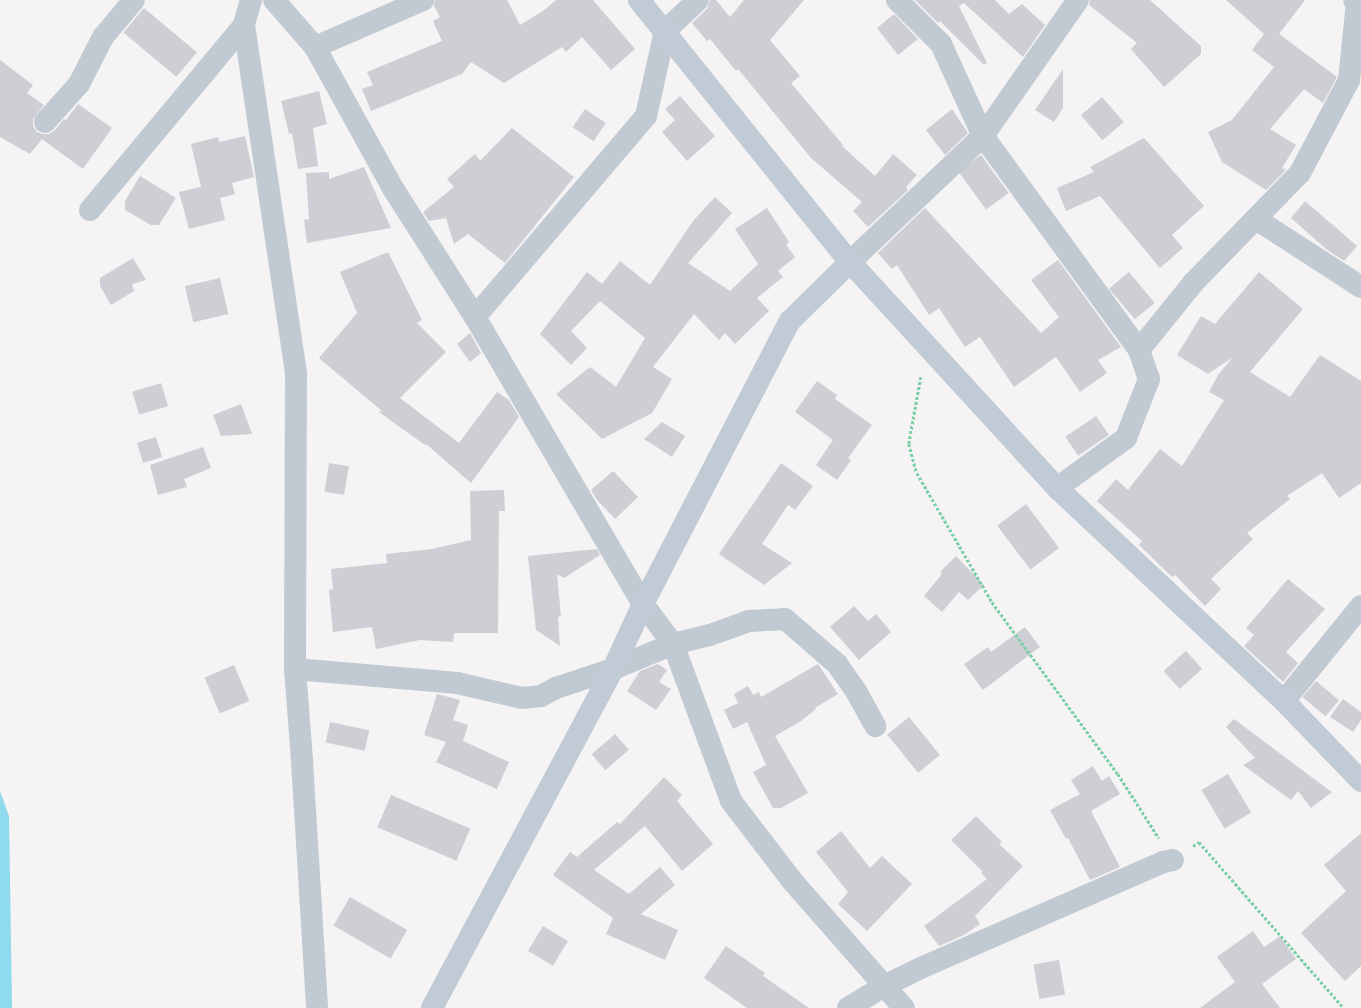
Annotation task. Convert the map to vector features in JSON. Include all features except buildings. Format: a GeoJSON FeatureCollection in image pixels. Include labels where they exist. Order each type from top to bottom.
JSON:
{"type":"FeatureCollection","features":[{"type":"Feature","properties":{"kind":"street"},"geometry":{"type":"LineString","coordinates":[[45,122],[79,84],[103,38],[134,0]]}},
{"type":"Feature","properties":{"kind":"street"},"geometry":{"type":"LineString","coordinates":[[251,0],[244,25],[296,374],[295,669],[317,1008]]}},
{"type":"Feature","properties":{"kind":"street"},"geometry":{"type":"LineString","coordinates":[[274,0],[314,47],[394,190],[475,317],[643,604],[673,644],[731,801],[794,883],[904,1008]]}},
{"type":"Feature","properties":{"kind":"street"},"geometry":{"type":"LineString","coordinates":[[314,47],[423,0]]}},
{"type":"Feature","properties":{"kind":"street"},"geometry":{"type":"LineString","coordinates":[[639,0],[850,262],[1057,488],[1284,701],[1361,781]]}},
{"type":"Feature","properties":{"kind":"street"},"geometry":{"type":"LineString","coordinates":[[475,317],[646,116],[665,31],[698,0]]}},
{"type":"Feature","properties":{"kind":"street"},"geometry":{"type":"LineString","coordinates":[[897,0],[942,44],[983,136],[1140,350],[1149,379],[1126,438],[1057,488]]}},
{"type":"Feature","properties":{"kind":"street"},"geometry":{"type":"LineString","coordinates":[[432,1008],[613,668],[643,604],[790,321],[983,136],[1078,0]]}},
{"type":"Feature","properties":{"kind":"street"},"geometry":{"type":"LineString","coordinates":[[1140,350],[1193,283],[1300,173],[1349,80],[1357,1]]}},
{"type":"Feature","properties":{"kind":"street"},"geometry":{"type":"LineString","coordinates":[[90,210],[244,25]]}},
{"type":"Feature","properties":{"kind":"street"},"geometry":{"type":"LineString","coordinates":[[1256,219],[1361,287]]}},
{"type":"Feature","properties":{"kind":"street"},"geometry":{"type":"LineString","coordinates":[[1284,701],[1361,606]]}},
{"type":"Feature","properties":{"kind":"street"},"geometry":{"type":"LineString","coordinates":[[295,669],[457,683],[522,698],[541,696],[556,688],[613,668],[673,644],[710,635],[748,621],[786,619],[836,664],[857,693],[875,726]]}},
{"type":"Feature","properties":{"kind":"street"},"geometry":{"type":"LineString","coordinates":[[848,1008],[884,986],[945,957],[1156,865],[1173,860]]}},
{"type":"Feature","properties":{"kind":"path"},"geometry":{"type":"LineString","coordinates":[[926,346],[909,444],[917,473],[992,602],[1118,774],[1173,860],[1199,842],[1344,1008]]}},
{"type":"Feature","properties":{"kind":"water"},"geometry":{"type":"Polygon","coordinates":[[[0,791],[9,816],[12,1008],[0,1008],[0,791]]]}}]}
